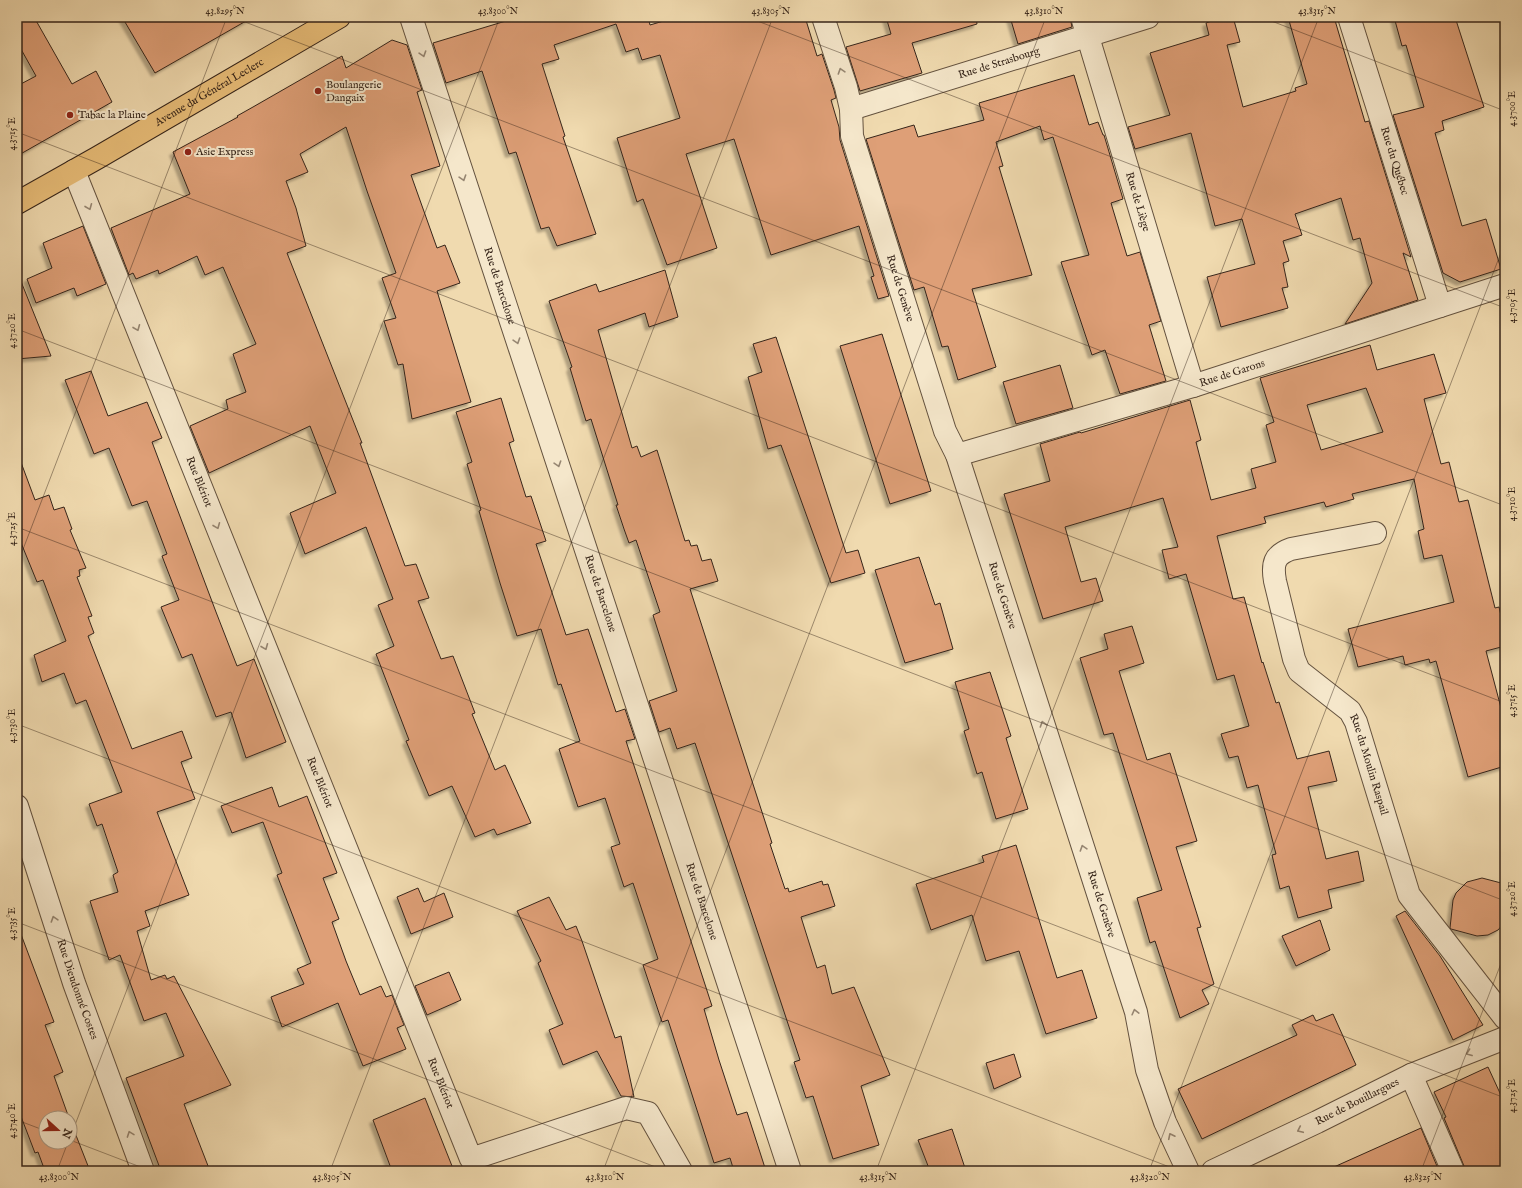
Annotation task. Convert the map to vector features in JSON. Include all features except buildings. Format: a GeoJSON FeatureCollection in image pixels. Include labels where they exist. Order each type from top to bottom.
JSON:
{"type":"FeatureCollection","features":[{"type":"Feature","properties":{"kind":"main road","name":"Avenue du Général Leclerc"},"geometry":{"type":"LineString","coordinates":[[17,202],[74,171],[339,17]]}},
{"type":"Feature","properties":{"kind":"street","name":"Rue de Barcelone"},"geometry":{"type":"LineString","coordinates":[[411,17],[790,1171]]}},
{"type":"Feature","properties":{"kind":"street","name":"Rue de Genève"},"geometry":{"type":"LineString","coordinates":[[823,17],[846,87],[851,109],[852,136],[945,431],[957,455],[1136,1012],[1146,1070],[1164,1122],[1188,1171]]}},
{"type":"Feature","properties":{"kind":"street","name":"Rue de Strasbourg"},"geometry":{"type":"LineString","coordinates":[[851,109],[1085,27],[1148,17]]}},
{"type":"Feature","properties":{"kind":"street","name":"Rue du Québec"},"geometry":{"type":"LineString","coordinates":[[1349,17],[1440,306]]}},
{"type":"Feature","properties":{"kind":"street","name":"Rue de Liège"},"geometry":{"type":"LineString","coordinates":[[1085,27],[1193,386]]}},
{"type":"Feature","properties":{"kind":"street","name":"Rue Blériot"},"geometry":{"type":"LineString","coordinates":[[74,171],[471,1159],[626,1108],[648,1113],[681,1171]]}},
{"type":"Feature","properties":{"kind":"street","name":"Rue de Garons"},"geometry":{"type":"LineString","coordinates":[[957,455],[1193,386],[1505,285]]}},
{"type":"Feature","properties":{"kind":"street","name":"Rue du Moulin Raspail"},"geometry":{"type":"LineString","coordinates":[[1375,533],[1291,549],[1282,553],[1275,560],[1273,570],[1275,581],[1294,659],[1299,671],[1350,711],[1356,722],[1409,896],[1505,1018]]}},
{"type":"Feature","properties":{"kind":"street","name":"Rue Dieudonné Costes"},"geometry":{"type":"LineString","coordinates":[[17,806],[74,983],[143,1171]]}},
{"type":"Feature","properties":{"kind":"street","name":"Rue de Bouillargues"},"geometry":{"type":"LineString","coordinates":[[1213,1171],[1317,1122],[1411,1075],[1505,1038]]}},
{"type":"Feature","properties":{"kind":"street"},"geometry":{"type":"LineString","coordinates":[[1411,1075],[1453,1171]]}},
{"type":"Feature","properties":{"kind":"place","name":"Boulangerie Dangaix"},"geometry":{"type":"Point","coordinates":[318,91]}},
{"type":"Feature","properties":{"kind":"place","name":"Tabac la Plaine"},"geometry":{"type":"Point","coordinates":[70,115]}},
{"type":"Feature","properties":{"kind":"place","name":"Asie Express"},"geometry":{"type":"Point","coordinates":[188,152]}}]}
